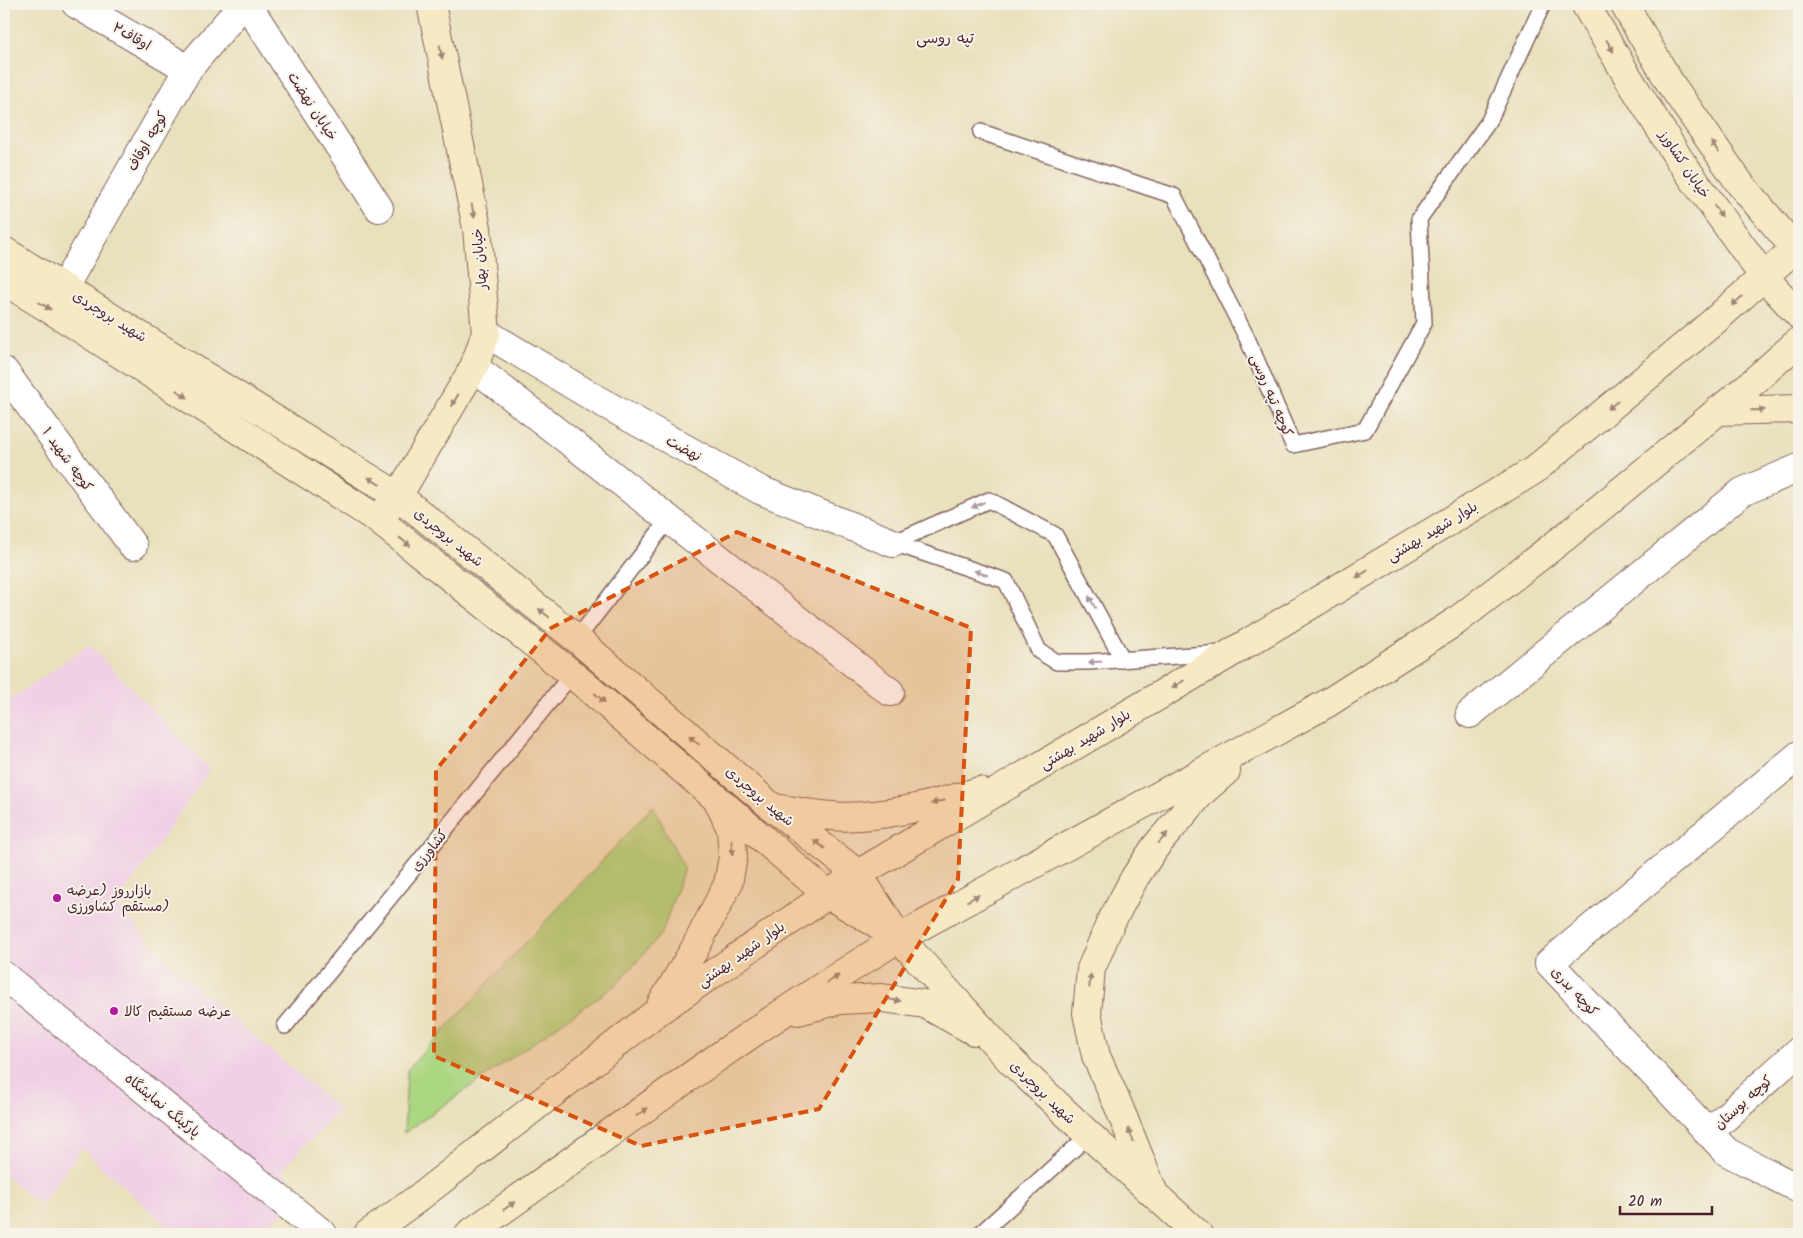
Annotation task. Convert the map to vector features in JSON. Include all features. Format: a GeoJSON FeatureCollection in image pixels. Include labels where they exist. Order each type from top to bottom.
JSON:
{"type":"FeatureCollection","features":[{"type":"Feature","properties":{"kind":"main road","name":"خیابان بهار"},"geometry":{"type":"LineString","coordinates":[[377,519],[398,496],[474,367],[486,333],[477,228],[430,4]]}},
{"type":"Feature","properties":{"kind":"main road","name":"خیابان کشاورز"},"geometry":{"type":"LineString","coordinates":[[1585,4],[1679,159],[1764,277],[1799,315]]}},
{"type":"Feature","properties":{"kind":"main road"},"geometry":{"type":"LineString","coordinates":[[1624,4],[1670,83],[1741,185],[1798,249]]}},
{"type":"Feature","properties":{"kind":"main road","name":"بلوار شهید بهشتی"},"geometry":{"type":"LineString","coordinates":[[368,1234],[417,1199],[657,1012],[827,894],[1532,471],[1712,323],[1798,249]]}},
{"type":"Feature","properties":{"kind":"main road","name":"شهید بروجردی"},"geometry":{"type":"LineString","coordinates":[[4,251],[398,496],[577,639],[772,807],[858,874],[900,938],[1011,1061],[1155,1197],[1198,1234]]}},
{"type":"Feature","properties":{"kind":"main road","name":"شهید بروجردی"},"geometry":{"type":"LineString","coordinates":[[5,283],[61,316],[377,519],[572,674],[827,894],[900,938]]}},
{"type":"Feature","properties":{"kind":"main road"},"geometry":{"type":"LineString","coordinates":[[469,1234],[777,1016],[900,938],[1326,704],[1456,622],[1565,537],[1718,411],[1799,341]]}},
{"type":"Feature","properties":{"kind":"main road"},"geometry":{"type":"LineString","coordinates":[[1718,411],[1799,409]]}},
{"type":"Feature","properties":{"kind":"main road"},"geometry":{"type":"LineString","coordinates":[[1155,1197],[1096,1056],[1087,1013],[1091,970],[1110,924],[1135,877],[1156,846],[1202,792],[1263,739]]}},
{"type":"Feature","properties":{"kind":"main road"},"geometry":{"type":"LineString","coordinates":[[772,807],[833,816],[881,814],[965,796],[1018,778]]}},
{"type":"Feature","properties":{"kind":"main road"},"geometry":{"type":"LineString","coordinates":[[657,1012],[694,950],[728,884],[733,857],[731,829],[719,802]]}},
{"type":"Feature","properties":{"kind":"main road"},"geometry":{"type":"LineString","coordinates":[[777,1016],[840,1000],[882,998],[925,1004],[973,1030],[1011,1061]]}},
{"type":"Feature","properties":{"kind":"street","name":"اوقاف۲"},"geometry":{"type":"LineString","coordinates":[[76,4],[188,69]]}},
{"type":"Feature","properties":{"kind":"street","name":"کوچه اوقاف"},"geometry":{"type":"LineString","coordinates":[[64,288],[188,69],[243,4]]}},
{"type":"Feature","properties":{"kind":"street","name":"خیابان نهضت"},"geometry":{"type":"LineString","coordinates":[[247,4],[379,208]]}},
{"type":"Feature","properties":{"kind":"street","name":"نهضت"},"geometry":{"type":"LineString","coordinates":[[486,333],[596,400],[760,490],[893,543]]}},
{"type":"Feature","properties":{"kind":"street"},"geometry":{"type":"LineString","coordinates":[[474,367],[890,692]]}},
{"type":"Feature","properties":{"kind":"street","name":"کوچه شهید ۱"},"geometry":{"type":"LineString","coordinates":[[4,371],[133,546]]}},
{"type":"Feature","properties":{"kind":"street"},"geometry":{"type":"LineString","coordinates":[[1470,714],[1742,492],[1799,468]]}},
{"type":"Feature","properties":{"kind":"street","name":"کوچه بدری"},"geometry":{"type":"LineString","coordinates":[[1799,755],[1549,963],[1727,1152],[1799,1189]]}},
{"type":"Feature","properties":{"kind":"street","name":"پارکینگ نمایشگاه"},"geometry":{"type":"LineString","coordinates":[[4,976],[323,1234]]}},
{"type":"Feature","properties":{"kind":"street","name":"کوچه بوستان"},"geometry":{"type":"LineString","coordinates":[[1708,1133],[1799,1051]]}},
{"type":"Feature","properties":{"kind":"lane","name":"کوچه تپه روسی"},"geometry":{"type":"LineString","coordinates":[[981,132],[1174,196],[1247,338],[1293,445],[1365,430],[1424,323],[1419,219],[1489,121],[1543,4]]}},
{"type":"Feature","properties":{"kind":"lane"},"geometry":{"type":"LineString","coordinates":[[893,543],[989,500],[1016,513],[1055,535],[1123,660]]}},
{"type":"Feature","properties":{"kind":"lane"},"geometry":{"type":"LineString","coordinates":[[577,639],[669,520]]}},
{"type":"Feature","properties":{"kind":"lane"},"geometry":{"type":"LineString","coordinates":[[893,543],[1006,581],[1039,650],[1057,662],[1231,653]]}},
{"type":"Feature","properties":{"kind":"lane","name":"کشاورزی"},"geometry":{"type":"LineString","coordinates":[[285,1026],[572,674]]}},
{"type":"Feature","properties":{"kind":"lane"},"geometry":{"type":"LineString","coordinates":[[980,1234],[1089,1135]]}},
{"type":"Feature","properties":{"kind":"highlighted area"},"geometry":{"type":"Polygon","coordinates":[[[737,532],[971,628],[958,879],[819,1109],[641,1146],[434,1056],[436,770],[551,628],[737,532]]]}},
{"type":"Feature","properties":{"kind":"shaded area","name":"عرضه مستقیم کالا"},"geometry":{"type":"Polygon","coordinates":[[[89,645],[210,769],[117,904],[167,962],[340,1110],[281,1170],[303,1197],[255,1234],[176,1234],[81,1148],[41,1205],[4,1174],[4,704],[89,645]]]}},
{"type":"Feature","properties":{"kind":"green space"},"geometry":{"type":"Polygon","coordinates":[[[653,806],[684,868],[662,933],[616,985],[404,1133],[407,1070],[653,806]]]}},
{"type":"Feature","properties":{"kind":"place","name":"بازارروز (عرضه مستقم کشاورزی)"},"geometry":{"type":"Point","coordinates":[57,898]}},
{"type":"Feature","properties":{"kind":"place","name":"عرضه مستقیم کالا"},"geometry":{"type":"Point","coordinates":[114,1011]}},
{"type":"Feature","properties":{"kind":"district","name":"تپه روسی"},"geometry":{"type":"Point","coordinates":[945,38]}}]}
